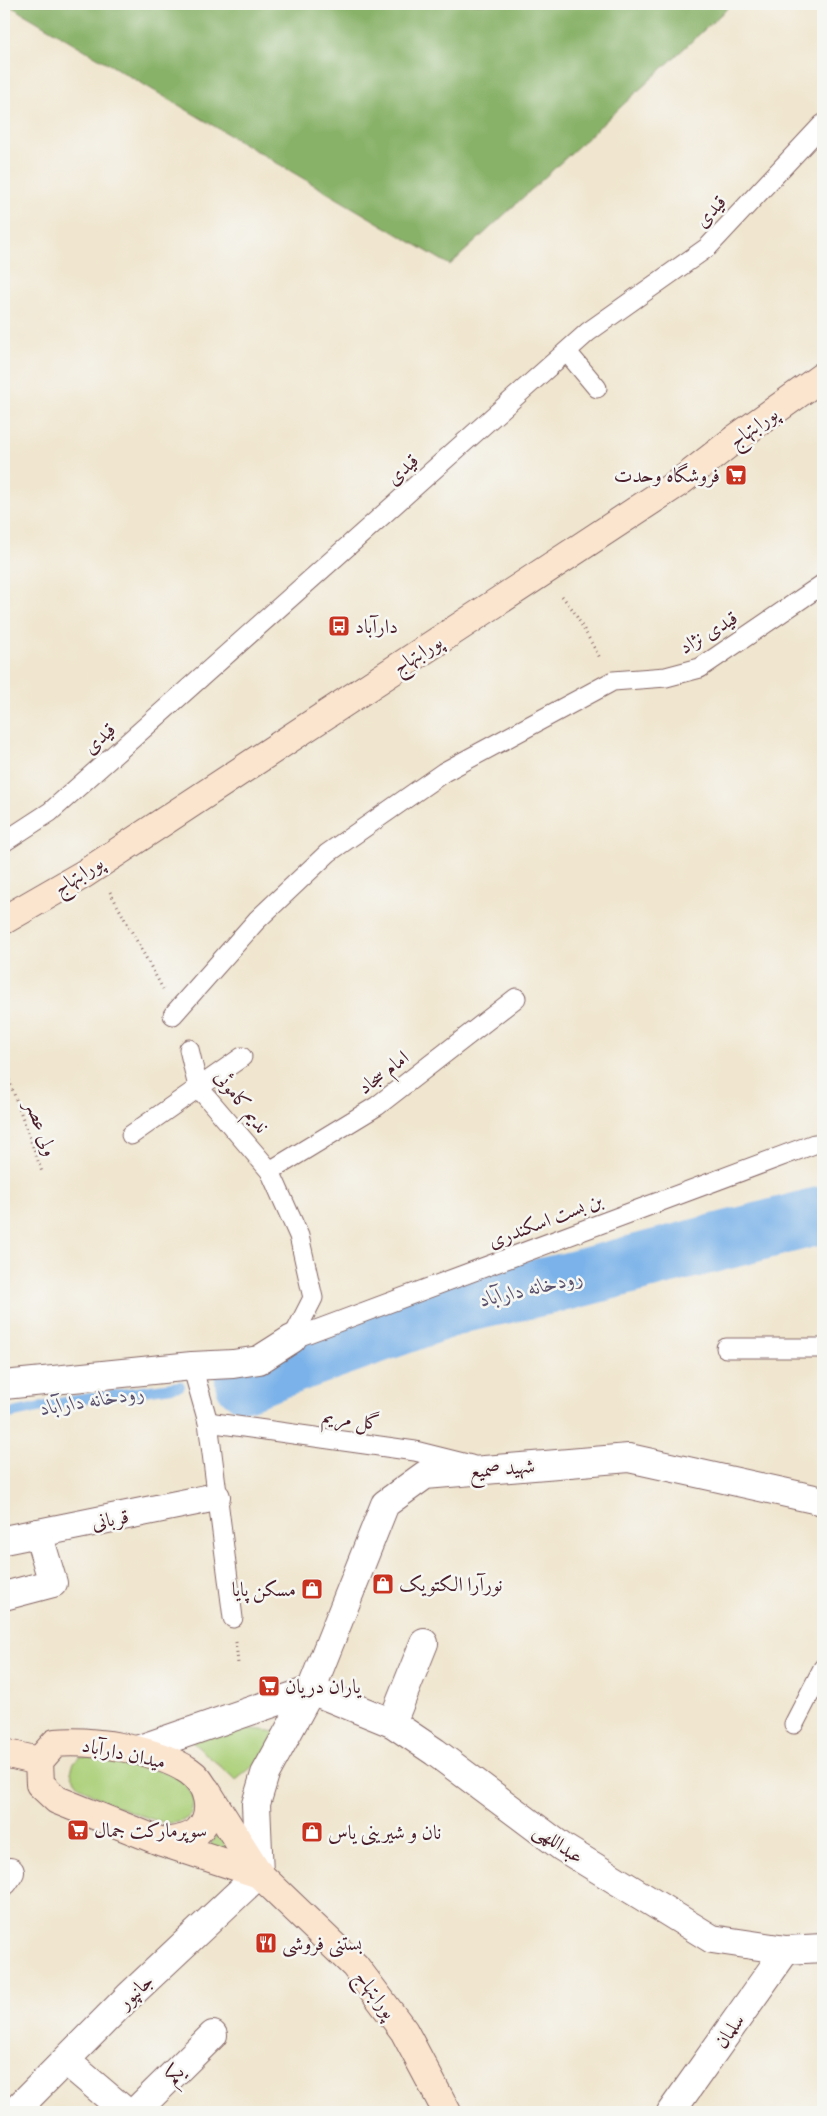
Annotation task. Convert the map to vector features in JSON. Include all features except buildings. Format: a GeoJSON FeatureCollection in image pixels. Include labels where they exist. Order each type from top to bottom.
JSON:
{"type":"FeatureCollection","features":[{"type":"Feature","properties":{"kind":"main road","name":"پورابتهاج"},"geometry":{"type":"LineString","coordinates":[[4,920],[84,874],[681,481],[735,439],[823,376]]}},
{"type":"Feature","properties":{"kind":"main road","name":"میدان دارآباد"},"geometry":{"type":"LineString","coordinates":[[39,1761],[54,1743],[79,1741],[134,1751],[173,1762],[200,1781]]}},
{"type":"Feature","properties":{"kind":"main road"},"geometry":{"type":"LineString","coordinates":[[4,1753],[39,1761],[40,1784],[57,1800],[162,1842],[259,1874]]}},
{"type":"Feature","properties":{"kind":"main road"},"geometry":{"type":"LineString","coordinates":[[200,1781],[259,1874]]}},
{"type":"Feature","properties":{"kind":"main road"},"geometry":{"type":"LineString","coordinates":[[162,1842],[183,1840],[198,1832],[206,1820],[208,1807],[207,1793],[200,1781]]}},
{"type":"Feature","properties":{"kind":"main road","name":"پورابتهاج"},"geometry":{"type":"LineString","coordinates":[[259,1874],[355,1966],[404,2031],[447,2112]]}},
{"type":"Feature","properties":{"kind":"street"},"geometry":{"type":"LineString","coordinates":[[4,1385],[259,1360],[292,1339]]}},
{"type":"Feature","properties":{"kind":"street","name":"شهید صمیع"},"geometry":{"type":"LineString","coordinates":[[259,1874],[256,1804],[265,1774],[311,1690],[385,1504],[425,1475],[630,1458],[823,1502]]}},
{"type":"Feature","properties":{"kind":"street","name":"قربانی"},"geometry":{"type":"LineString","coordinates":[[4,1540],[216,1497]]}},
{"type":"Feature","properties":{"kind":"street"},"geometry":{"type":"LineString","coordinates":[[4,1596],[52,1583],[38,1533]]}},
{"type":"Feature","properties":{"kind":"street"},"geometry":{"type":"LineString","coordinates":[[392,1723],[424,1643]]}},
{"type":"Feature","properties":{"kind":"street"},"geometry":{"type":"LineString","coordinates":[[134,1751],[311,1690]]}},
{"type":"Feature","properties":{"kind":"street","name":"عبداللهی"},"geometry":{"type":"LineString","coordinates":[[311,1690],[392,1723],[435,1752],[562,1847],[712,1939],[786,1950],[823,1948]]}},
{"type":"Feature","properties":{"kind":"street","name":"جانپور"},"geometry":{"type":"LineString","coordinates":[[14,2112],[66,2062],[128,1997],[259,1874]]}},
{"type":"Feature","properties":{"kind":"street","name":"سلمان"},"geometry":{"type":"LineString","coordinates":[[671,2112],[786,1950]]}},
{"type":"Feature","properties":{"kind":"street","name":"یکم"},"geometry":{"type":"LineString","coordinates":[[134,2112],[213,2035]]}},
{"type":"Feature","properties":{"kind":"street"},"geometry":{"type":"LineString","coordinates":[[66,2062],[126,2112]]}},
{"type":"Feature","properties":{"kind":"lane","name":"قیدی"},"geometry":{"type":"LineString","coordinates":[[4,842],[50,812],[568,352],[588,332],[708,247],[823,124]]}},
{"type":"Feature","properties":{"kind":"lane"},"geometry":{"type":"LineString","coordinates":[[568,352],[597,388]]}},
{"type":"Feature","properties":{"kind":"lane","name":"قیدی نژاد"},"geometry":{"type":"LineString","coordinates":[[613,682],[666,677],[700,668],[823,584]]}},
{"type":"Feature","properties":{"kind":"lane"},"geometry":{"type":"LineString","coordinates":[[174,1015],[257,920],[328,853],[444,772],[613,682]]}},
{"type":"Feature","properties":{"kind":"lane","name":"امام سجاد"},"geometry":{"type":"LineString","coordinates":[[270,1172],[376,1106],[516,998]]}},
{"type":"Feature","properties":{"kind":"lane","name":"ندیم کاموئی"},"geometry":{"type":"LineString","coordinates":[[189,1049],[198,1087],[270,1172],[300,1236],[313,1298],[292,1339]]}},
{"type":"Feature","properties":{"kind":"lane"},"geometry":{"type":"LineString","coordinates":[[131,1134],[242,1058]]}},
{"type":"Feature","properties":{"kind":"lane","name":"بن بست اسکندری"},"geometry":{"type":"LineString","coordinates":[[292,1339],[814,1144]]}},
{"type":"Feature","properties":{"kind":"lane"},"geometry":{"type":"LineString","coordinates":[[726,1348],[823,1348]]}},
{"type":"Feature","properties":{"kind":"lane"},"geometry":{"type":"LineString","coordinates":[[192,1366],[208,1422],[216,1497],[233,1618]]}},
{"type":"Feature","properties":{"kind":"lane","name":"گل مریم"},"geometry":{"type":"LineString","coordinates":[[208,1422],[415,1451],[487,1469]]}},
{"type":"Feature","properties":{"kind":"lane"},"geometry":{"type":"LineString","coordinates":[[794,1724],[823,1668]]}},
{"type":"Feature","properties":{"kind":"path"},"geometry":{"type":"LineString","coordinates":[[543,572],[573,610],[613,682]]}},
{"type":"Feature","properties":{"kind":"path"},"geometry":{"type":"LineString","coordinates":[[95,865],[158,980],[174,1015]]}},
{"type":"Feature","properties":{"kind":"path","name":"ولی عصر"},"geometry":{"type":"LineString","coordinates":[[4,1066],[42,1172]]}},
{"type":"Feature","properties":{"kind":"green space"},"geometry":{"type":"Polygon","coordinates":[[[7,4],[732,4],[450,265],[7,4]]]}},
{"type":"Feature","properties":{"kind":"green space"},"geometry":{"type":"Polygon","coordinates":[[[235,1727],[278,1732],[258,1762],[236,1780],[191,1741],[235,1727]]]}},
{"type":"Feature","properties":{"kind":"green space"},"geometry":{"type":"Polygon","coordinates":[[[81,1756],[106,1758],[180,1776],[194,1798],[191,1814],[180,1822],[163,1822],[137,1814],[96,1796],[79,1785],[71,1772],[74,1762],[81,1756]]]}},
{"type":"Feature","properties":{"kind":"green space"},"geometry":{"type":"Polygon","coordinates":[[[223,1824],[250,1867],[209,1847],[223,1824]]]}},
{"type":"Feature","properties":{"kind":"waterway","name":"رودخانه دارآباد"},"geometry":{"type":"LineString","coordinates":[[244,1382],[462,1304],[569,1281],[823,1215]]}},
{"type":"Feature","properties":{"kind":"waterway","name":"رودخانه دارآباد"},"geometry":{"type":"LineString","coordinates":[[4,1415],[70,1401],[180,1386]]}},
{"type":"Feature","properties":{"kind":"place","name":"فروشگاه وحدت"},"geometry":{"type":"Point","coordinates":[736,475]}},
{"type":"Feature","properties":{"kind":"place","name":"دارآباد"},"geometry":{"type":"Point","coordinates":[339,626]}},
{"type":"Feature","properties":{"kind":"place","name":"نورآرا الکتویک"},"geometry":{"type":"Point","coordinates":[383,1584]}},
{"type":"Feature","properties":{"kind":"place","name":"مسکن پایا"},"geometry":{"type":"Point","coordinates":[312,1589]}},
{"type":"Feature","properties":{"kind":"place","name":"یاران دریان"},"geometry":{"type":"Point","coordinates":[269,1686]}},
{"type":"Feature","properties":{"kind":"place","name":"سوپرمارکت جمال"},"geometry":{"type":"Point","coordinates":[78,1830]}},
{"type":"Feature","properties":{"kind":"place","name":"نان و شیرینی یاس"},"geometry":{"type":"Point","coordinates":[312,1832]}},
{"type":"Feature","properties":{"kind":"place","name":"بستنی فروشی"},"geometry":{"type":"Point","coordinates":[266,1943]}}]}
